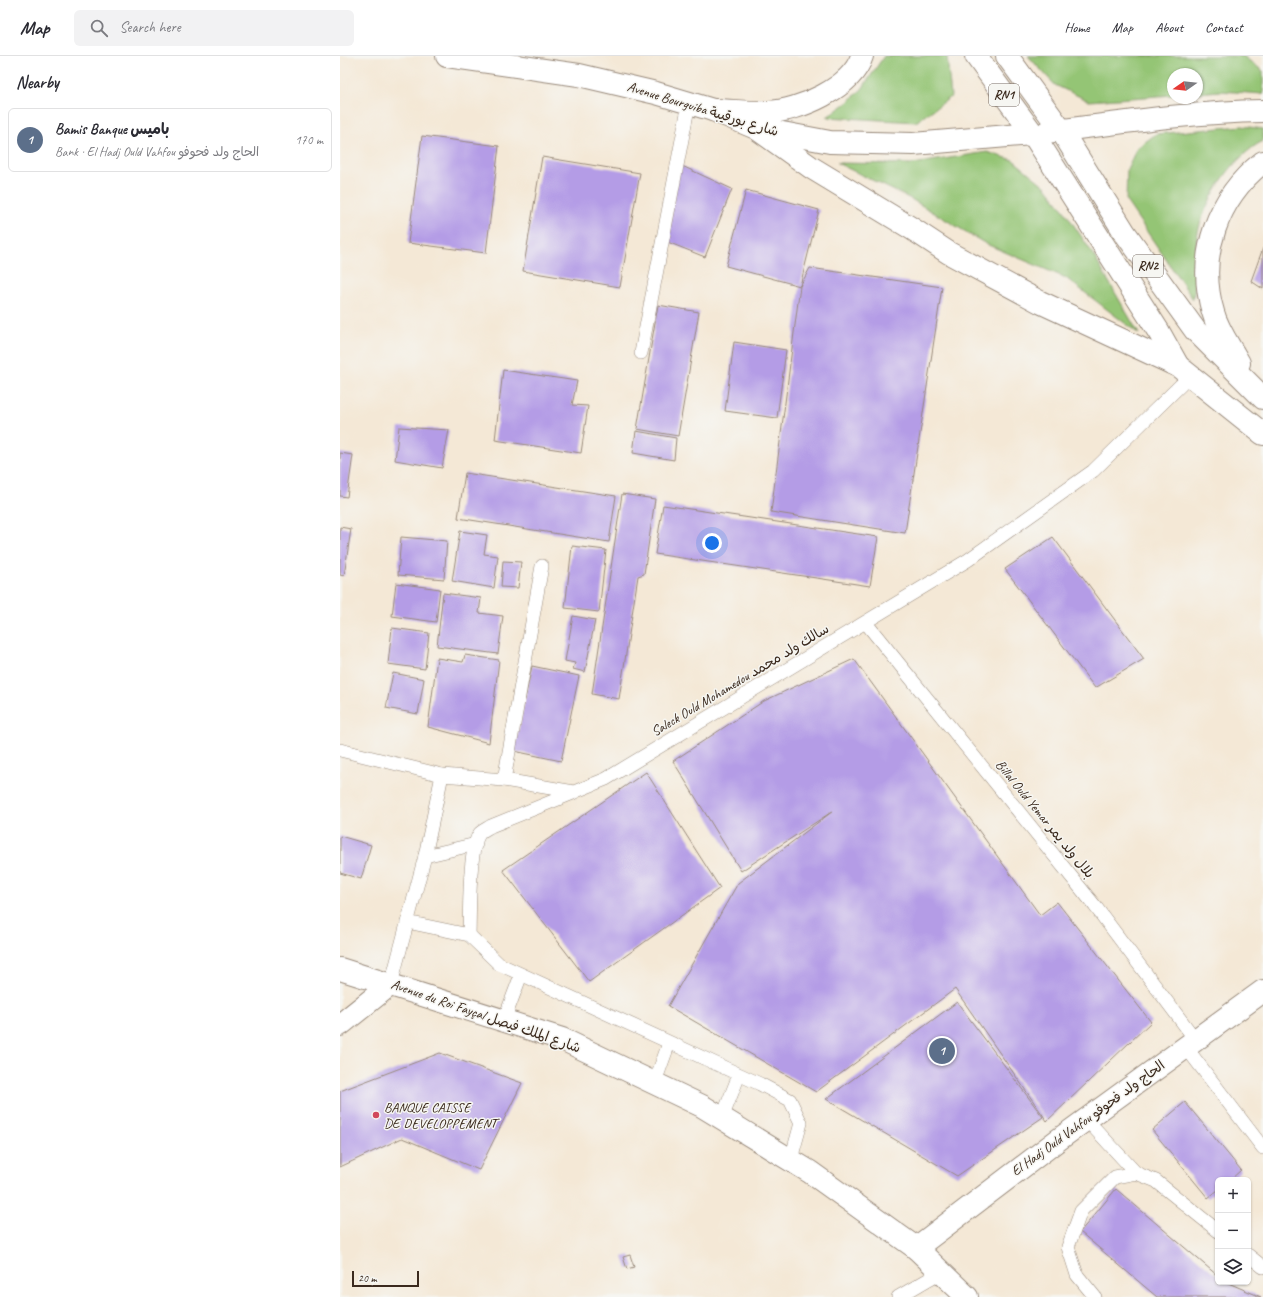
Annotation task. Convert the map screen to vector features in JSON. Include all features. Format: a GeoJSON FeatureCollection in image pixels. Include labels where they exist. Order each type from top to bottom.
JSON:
{"type":"FeatureCollection","features":[{"type":"Feature","properties":{"kind":"main road","name":"Avenue Bourguiba شارع بورقيبة"},"geometry":{"type":"LineString","coordinates":[[447,56],[579,75],[656,93],[713,110],[756,128],[830,142],[913,144],[1033,134],[1160,118],[1215,113],[1263,111]]}},
{"type":"Feature","properties":{"kind":"main road"},"geometry":{"type":"LineString","coordinates":[[713,110],[769,112],[821,98],[844,81],[862,56]]}},
{"type":"Feature","properties":{"kind":"main road","name":"RN1"},"geometry":{"type":"LineString","coordinates":[[976,56],[1033,134]]}},
{"type":"Feature","properties":{"kind":"main road","name":"RN1"},"geometry":{"type":"LineString","coordinates":[[1007,56],[1061,130]]}},
{"type":"Feature","properties":{"kind":"main road"},"geometry":{"type":"LineString","coordinates":[[756,128],[812,168],[956,257],[1040,302],[1185,370]]}},
{"type":"Feature","properties":{"kind":"main road","name":"RN2"},"geometry":{"type":"LineString","coordinates":[[1061,130],[1125,233],[1195,330],[1258,394]]}},
{"type":"Feature","properties":{"kind":"main road","name":"RN2"},"geometry":{"type":"LineString","coordinates":[[1033,134],[1159,332],[1185,370],[1263,434]]}},
{"type":"Feature","properties":{"kind":"main road"},"geometry":{"type":"LineString","coordinates":[[1258,394],[1221,334],[1213,311],[1208,288],[1207,264],[1211,241],[1218,218],[1229,197],[1244,178],[1263,162]]}},
{"type":"Feature","properties":{"kind":"main road","name":"Avenue du Roi Fayçal شارع الملك فيصل"},"geometry":{"type":"LineString","coordinates":[[340,969],[562,1039],[656,1082],[722,1118],[810,1172],[916,1248],[967,1297]]}},
{"type":"Feature","properties":{"kind":"main road"},"geometry":{"type":"LineString","coordinates":[[340,1025],[391,984]]}},
{"type":"Feature","properties":{"kind":"main road","name":"El Hadj Ould Vahfou الحاج ولد فحوفو"},"geometry":{"type":"LineString","coordinates":[[916,1248],[976,1200],[1263,990]]}},
{"type":"Feature","properties":{"kind":"lane"},"geometry":{"type":"LineString","coordinates":[[641,353],[689,103]]}},
{"type":"Feature","properties":{"kind":"lane","name":"Saleck Ould Mohamedou سالك ولد محمد"},"geometry":{"type":"LineString","coordinates":[[476,844],[480,833],[491,826],[606,779],[649,754],[760,684],[866,623],[968,560],[1093,471],[1185,370]]}},
{"type":"Feature","properties":{"kind":"lane"},"geometry":{"type":"LineString","coordinates":[[504,780],[542,566]]}},
{"type":"Feature","properties":{"kind":"lane","name":"Billal Ould Yemar بلال ولد يمر"},"geometry":{"type":"LineString","coordinates":[[866,623],[1095,906],[1263,1148]]}},
{"type":"Feature","properties":{"kind":"lane"},"geometry":{"type":"LineString","coordinates":[[340,750],[442,776],[504,780],[574,792]]}},
{"type":"Feature","properties":{"kind":"lane"},"geometry":{"type":"LineString","coordinates":[[391,984],[425,856],[442,776]]}},
{"type":"Feature","properties":{"kind":"lane"},"geometry":{"type":"LineString","coordinates":[[425,856],[476,844],[471,872],[469,935]]}},
{"type":"Feature","properties":{"kind":"lane"},"geometry":{"type":"LineString","coordinates":[[407,922],[469,935],[499,964],[790,1100],[801,1123],[791,1159]]}},
{"type":"Feature","properties":{"kind":"lane"},"geometry":{"type":"LineString","coordinates":[[504,1020],[521,975]]}},
{"type":"Feature","properties":{"kind":"lane"},"geometry":{"type":"LineString","coordinates":[[656,1082],[669,1043]]}},
{"type":"Feature","properties":{"kind":"lane"},"geometry":{"type":"LineString","coordinates":[[722,1118],[739,1075]]}},
{"type":"Feature","properties":{"kind":"lane"},"geometry":{"type":"LineString","coordinates":[[1086,1119],[1136,1173],[1156,1181],[1215,1229]]}},
{"type":"Feature","properties":{"kind":"lane"},"geometry":{"type":"LineString","coordinates":[[1095,1297],[1077,1275],[1068,1247],[1081,1211],[1115,1177],[1136,1173]]}},
{"type":"Feature","properties":{"kind":"lane"},"geometry":{"type":"LineString","coordinates":[[1251,1257],[1263,1267]]}},
{"type":"Feature","properties":{"kind":"lane"},"geometry":{"type":"LineString","coordinates":[[898,1297],[941,1272]]}},
{"type":"Feature","properties":{"kind":"green space"},"geometry":{"type":"Polygon","coordinates":[[[884,56],[947,56],[951,97],[916,122],[827,117],[848,102],[862,89],[884,56]]]}},
{"type":"Feature","properties":{"kind":"green space"},"geometry":{"type":"Polygon","coordinates":[[[1028,56],[1243,56],[1263,71],[1263,94],[1220,91],[1203,92],[1203,68],[1167,68],[1167,95],[1089,101],[1055,85],[1028,56]]]}},
{"type":"Feature","properties":{"kind":"green space"},"geometry":{"type":"Polygon","coordinates":[[[1242,126],[1263,129],[1263,141],[1251,148],[1230,169],[1220,182],[1205,210],[1197,238],[1193,299],[1126,201],[1127,169],[1137,148],[1156,134],[1242,126]]]}},
{"type":"Feature","properties":{"kind":"green space"},"geometry":{"type":"Polygon","coordinates":[[[987,152],[1013,160],[1046,187],[1091,251],[1139,334],[1066,278],[986,244],[911,199],[837,163],[913,164],[987,152]]]}},
{"type":"Feature","properties":{"kind":"building"},"geometry":{"type":"Polygon","coordinates":[[[422,136],[499,146],[486,253],[408,243],[422,136]]]}},
{"type":"Feature","properties":{"kind":"building"},"geometry":{"type":"Polygon","coordinates":[[[542,157],[640,173],[620,287],[523,271],[542,157]]]}},
{"type":"Feature","properties":{"kind":"building"},"geometry":{"type":"Polygon","coordinates":[[[680,165],[732,189],[705,257],[665,241],[680,165]]]}},
{"type":"Feature","properties":{"kind":"building"},"geometry":{"type":"Polygon","coordinates":[[[746,190],[819,210],[800,286],[726,266],[746,190]]]}},
{"type":"Feature","properties":{"kind":"building"},"geometry":{"type":"Polygon","coordinates":[[[1263,248],[1263,289],[1251,281],[1263,248]]]}},
{"type":"Feature","properties":{"kind":"building"},"geometry":{"type":"Polygon","coordinates":[[[810,268],[942,287],[905,533],[771,512],[800,286],[810,268]]]}},
{"type":"Feature","properties":{"kind":"building"},"geometry":{"type":"Polygon","coordinates":[[[658,305],[699,312],[678,436],[637,429],[658,305]]]}},
{"type":"Feature","properties":{"kind":"building"},"geometry":{"type":"Polygon","coordinates":[[[734,342],[786,350],[777,418],[725,411],[734,342]]]}},
{"type":"Feature","properties":{"kind":"building"},"geometry":{"type":"Polygon","coordinates":[[[503,370],[577,381],[572,405],[588,406],[581,453],[495,440],[503,370]]]}},
{"type":"Feature","properties":{"kind":"building"},"geometry":{"type":"Polygon","coordinates":[[[399,427],[449,430],[442,468],[395,460],[399,427]]]}},
{"type":"Feature","properties":{"kind":"building"},"geometry":{"type":"Polygon","coordinates":[[[636,431],[676,438],[674,460],[633,453],[636,431]]]}},
{"type":"Feature","properties":{"kind":"building"},"geometry":{"type":"Polygon","coordinates":[[[340,453],[353,455],[347,497],[340,496],[340,453]]]}},
{"type":"Feature","properties":{"kind":"building"},"geometry":{"type":"Polygon","coordinates":[[[465,473],[616,496],[609,542],[458,518],[465,473]]]}},
{"type":"Feature","properties":{"kind":"building"},"geometry":{"type":"Polygon","coordinates":[[[622,494],[655,499],[644,574],[638,576],[619,699],[592,694],[622,494]]]}},
{"type":"Feature","properties":{"kind":"building"},"geometry":{"type":"Polygon","coordinates":[[[663,505],[878,537],[870,586],[655,554],[663,505]]]}},
{"type":"Feature","properties":{"kind":"building"},"geometry":{"type":"Polygon","coordinates":[[[340,527],[351,529],[344,576],[340,575],[340,527]]]}},
{"type":"Feature","properties":{"kind":"building"},"geometry":{"type":"Polygon","coordinates":[[[460,531],[487,535],[484,554],[498,556],[494,588],[452,581],[460,531]]]}},
{"type":"Feature","properties":{"kind":"building"},"geometry":{"type":"Polygon","coordinates":[[[401,537],[447,541],[444,579],[398,575],[401,537]]]}},
{"type":"Feature","properties":{"kind":"building"},"geometry":{"type":"Polygon","coordinates":[[[1053,537],[1144,659],[1095,688],[1005,569],[1053,537]]]}},
{"type":"Feature","properties":{"kind":"building"},"geometry":{"type":"Polygon","coordinates":[[[572,546],[606,550],[599,612],[565,608],[572,546]]]}},
{"type":"Feature","properties":{"kind":"building"},"geometry":{"type":"Polygon","coordinates":[[[503,561],[521,562],[518,588],[501,587],[503,561]]]}},
{"type":"Feature","properties":{"kind":"building"},"geometry":{"type":"Polygon","coordinates":[[[396,583],[440,589],[436,622],[392,616],[396,583]]]}},
{"type":"Feature","properties":{"kind":"building"},"geometry":{"type":"Polygon","coordinates":[[[443,593],[481,598],[479,613],[503,616],[498,654],[437,646],[443,593]]]}},
{"type":"Feature","properties":{"kind":"building"},"geometry":{"type":"Polygon","coordinates":[[[573,616],[595,620],[585,672],[573,669],[575,663],[565,661],[573,616]]]}},
{"type":"Feature","properties":{"kind":"building"},"geometry":{"type":"Polygon","coordinates":[[[392,628],[429,633],[425,669],[388,664],[392,628]]]}},
{"type":"Feature","properties":{"kind":"building"},"geometry":{"type":"Polygon","coordinates":[[[465,655],[499,660],[489,743],[428,727],[437,658],[463,662],[465,655]]]}},
{"type":"Feature","properties":{"kind":"building"},"geometry":{"type":"Polygon","coordinates":[[[854,659],[1040,915],[1057,902],[1151,1022],[1047,1121],[955,989],[816,1092],[668,1006],[738,883],[833,811],[741,871],[673,761],[764,701],[854,659]]]}},
{"type":"Feature","properties":{"kind":"building"},"geometry":{"type":"Polygon","coordinates":[[[532,666],[579,676],[561,761],[514,751],[532,666]]]}},
{"type":"Feature","properties":{"kind":"building"},"geometry":{"type":"Polygon","coordinates":[[[393,673],[424,679],[418,714],[386,708],[393,673]]]}},
{"type":"Feature","properties":{"kind":"building"},"geometry":{"type":"Polygon","coordinates":[[[646,772],[720,888],[589,982],[503,870],[646,772]]]}},
{"type":"Feature","properties":{"kind":"building"},"geometry":{"type":"Polygon","coordinates":[[[340,836],[371,845],[361,879],[340,873],[340,836]]]}},
{"type":"Feature","properties":{"kind":"building"},"geometry":{"type":"Polygon","coordinates":[[[957,1002],[1043,1117],[957,1176],[826,1099],[957,1002]]]}},
{"type":"Feature","properties":{"kind":"building"},"geometry":{"type":"Polygon","coordinates":[[[440,1053],[522,1083],[479,1170],[402,1138],[340,1167],[340,1091],[440,1053]]]}},
{"type":"Feature","properties":{"kind":"building"},"geometry":{"type":"Polygon","coordinates":[[[1185,1102],[1241,1170],[1233,1177],[1215,1177],[1215,1192],[1208,1198],[1152,1130],[1185,1102]]]}},
{"type":"Feature","properties":{"kind":"building"},"geometry":{"type":"Polygon","coordinates":[[[1116,1189],[1215,1273],[1215,1285],[1233,1285],[1261,1297],[1157,1297],[1080,1232],[1116,1189]]]}},
{"type":"Feature","properties":{"kind":"building"},"geometry":{"type":"Polygon","coordinates":[[[630,1255],[634,1267],[627,1269],[623,1257],[630,1255]]]}},
{"type":"Feature","properties":{"kind":"place","name":"Bamis Banque باميس"},"geometry":{"type":"Point","coordinates":[942,1051]}},
{"type":"Feature","properties":{"kind":"place","name":"BANQUE CAISSE DE DEVELOPPEMENT"},"geometry":{"type":"Point","coordinates":[376,1115]}}]}
